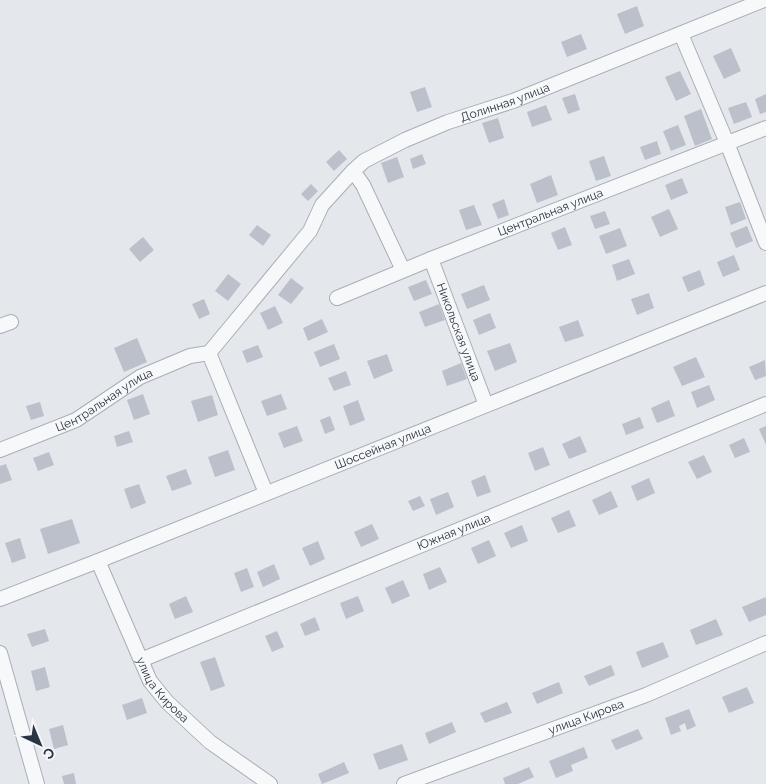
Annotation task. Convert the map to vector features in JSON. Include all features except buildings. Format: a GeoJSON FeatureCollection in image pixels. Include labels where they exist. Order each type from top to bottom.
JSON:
{"type":"FeatureCollection","features":[{"type":"Feature","properties":{"kind":"street","name":"Долинная улица"},"geometry":{"type":"LineString","coordinates":[[209,353],[310,231],[322,205],[364,160],[431,129],[514,101],[764,0]]}},
{"type":"Feature","properties":{"kind":"street"},"geometry":{"type":"LineString","coordinates":[[681,34],[727,143],[766,243]]}},
{"type":"Feature","properties":{"kind":"street","name":"Центральная улица"},"geometry":{"type":"LineString","coordinates":[[337,298],[403,270],[766,128]]}},
{"type":"Feature","properties":{"kind":"street"},"geometry":{"type":"LineString","coordinates":[[353,171],[363,185],[403,270]]}},
{"type":"Feature","properties":{"kind":"street","name":"Никольская улица"},"geometry":{"type":"LineString","coordinates":[[431,259],[486,405]]}},
{"type":"Feature","properties":{"kind":"street","name":"Шоссейная улица"},"geometry":{"type":"LineString","coordinates":[[0,599],[766,293]]}},
{"type":"Feature","properties":{"kind":"street"},"geometry":{"type":"LineString","coordinates":[[209,353],[266,493]]}},
{"type":"Feature","properties":{"kind":"street","name":"Центральная улица"},"geometry":{"type":"LineString","coordinates":[[0,450],[76,420],[140,377],[190,356],[209,353]]}},
{"type":"Feature","properties":{"kind":"street","name":"Южная улица"},"geometry":{"type":"LineString","coordinates":[[142,660],[766,404]]}},
{"type":"Feature","properties":{"kind":"street","name":"улица Кирова"},"geometry":{"type":"LineString","coordinates":[[98,561],[150,682],[167,702],[210,742],[270,784]]}},
{"type":"Feature","properties":{"kind":"street","name":"улица Кирова"},"geometry":{"type":"LineString","coordinates":[[404,784],[646,696],[766,644]]}},
{"type":"Feature","properties":{"kind":"street"},"geometry":{"type":"LineString","coordinates":[[0,653],[37,784]]}}]}
